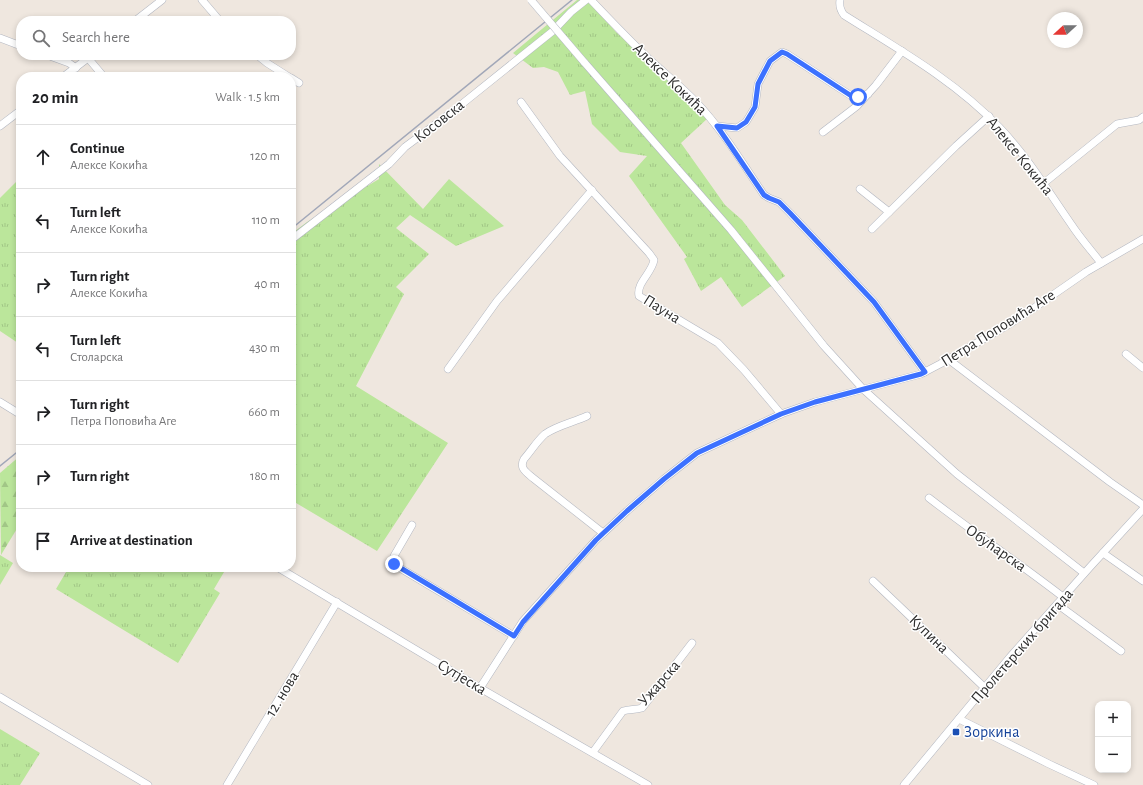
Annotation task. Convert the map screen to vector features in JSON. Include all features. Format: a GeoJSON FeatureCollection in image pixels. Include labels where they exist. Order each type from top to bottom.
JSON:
{"type":"FeatureCollection","features":[{"type":"Feature","properties":{"kind":"street"},"geometry":{"type":"LineString","coordinates":[[141,16],[162,0]]}},
{"type":"Feature","properties":{"kind":"street"},"geometry":{"type":"LineString","coordinates":[[202,0],[216,16]]}},
{"type":"Feature","properties":{"kind":"street"},"geometry":{"type":"LineString","coordinates":[[531,0],[731,230],[824,346],[863,389],[957,474],[1084,573]]}},
{"type":"Feature","properties":{"kind":"street","name":"Косовска"},"geometry":{"type":"LineString","coordinates":[[296,236],[389,164],[405,147],[452,112],[553,31],[571,12],[586,0]]}},
{"type":"Feature","properties":{"kind":"street","name":"Алексе Кокића"},"geometry":{"type":"LineString","coordinates":[[591,0],[650,59],[697,102],[717,126],[737,128],[746,122],[755,107],[758,84],[770,61],[782,52],[853,97],[868,94]]}},
{"type":"Feature","properties":{"kind":"street","name":"Алексе Кокића"},"geometry":{"type":"LineString","coordinates":[[840,0],[839,6],[844,15],[946,80],[989,116],[1014,143],[1044,183],[1071,224],[1101,263]]}},
{"type":"Feature","properties":{"kind":"street"},"geometry":{"type":"LineString","coordinates":[[0,38],[16,44]]}},
{"type":"Feature","properties":{"kind":"street"},"geometry":{"type":"LineString","coordinates":[[823,132],[857,106],[890,69],[902,51]]}},
{"type":"Feature","properties":{"kind":"street"},"geometry":{"type":"LineString","coordinates":[[61,60],[76,68]]}},
{"type":"Feature","properties":{"kind":"street"},"geometry":{"type":"LineString","coordinates":[[70,72],[85,60]]}},
{"type":"Feature","properties":{"kind":"street"},"geometry":{"type":"LineString","coordinates":[[93,60],[101,72]]}},
{"type":"Feature","properties":{"kind":"street"},"geometry":{"type":"LineString","coordinates":[[263,60],[281,72]]}},
{"type":"Feature","properties":{"kind":"street","name":"Пауна"},"geometry":{"type":"LineString","coordinates":[[521,102],[560,156],[654,260],[654,265],[640,286],[638,291],[639,296],[718,343],[744,370],[781,414]]}},
{"type":"Feature","properties":{"kind":"street"},"geometry":{"type":"LineString","coordinates":[[0,126],[16,114]]}},
{"type":"Feature","properties":{"kind":"street"},"geometry":{"type":"LineString","coordinates":[[872,229],[956,146],[989,116]]}},
{"type":"Feature","properties":{"kind":"street"},"geometry":{"type":"LineString","coordinates":[[1044,183],[1117,124],[1140,120],[1143,117]]}},
{"type":"Feature","properties":{"kind":"street"},"geometry":{"type":"LineString","coordinates":[[717,126],[764,195],[779,202],[874,302],[925,372]]}},
{"type":"Feature","properties":{"kind":"street"},"geometry":{"type":"LineString","coordinates":[[860,189],[889,212]]}},
{"type":"Feature","properties":{"kind":"street"},"geometry":{"type":"LineString","coordinates":[[448,369],[497,301],[592,190]]}},
{"type":"Feature","properties":{"kind":"street","name":"Петра Поповића Аге"},"geometry":{"type":"LineString","coordinates":[[480,688],[523,622],[603,533],[664,479],[697,453],[781,414],[815,402],[921,374],[948,360],[1034,308],[1073,280],[1101,263],[1143,240]]}},
{"type":"Feature","properties":{"kind":"street"},"geometry":{"type":"LineString","coordinates":[[1126,354],[1143,368]]}},
{"type":"Feature","properties":{"kind":"street"},"geometry":{"type":"LineString","coordinates":[[948,360],[1110,482],[1143,505]]}},
{"type":"Feature","properties":{"kind":"street"},"geometry":{"type":"LineString","coordinates":[[0,402],[16,412]]}},
{"type":"Feature","properties":{"kind":"street"},"geometry":{"type":"LineString","coordinates":[[586,416],[545,435],[524,459],[522,465],[524,470],[533,478],[603,533]]}},
{"type":"Feature","properties":{"kind":"street","name":"Обућарска"},"geometry":{"type":"LineString","coordinates":[[929,498],[1063,597]]}},
{"type":"Feature","properties":{"kind":"street","name":"Пролетерских бригада"},"geometry":{"type":"LineString","coordinates":[[904,785],[1063,597],[1143,509]]}},
{"type":"Feature","properties":{"kind":"street"},"geometry":{"type":"LineString","coordinates":[[412,525],[392,560],[395,565],[514,636]]}},
{"type":"Feature","properties":{"kind":"street"},"geometry":{"type":"LineString","coordinates":[[1102,553],[1143,581]]}},
{"type":"Feature","properties":{"kind":"street","name":"Сутјеска"},"geometry":{"type":"LineString","coordinates":[[286,572],[480,688],[648,785]]}},
{"type":"Feature","properties":{"kind":"street","name":"Купина"},"geometry":{"type":"LineString","coordinates":[[873,581],[985,688]]}},
{"type":"Feature","properties":{"kind":"street","name":"12. нова"},"geometry":{"type":"LineString","coordinates":[[228,785],[337,602]]}},
{"type":"Feature","properties":{"kind":"street"},"geometry":{"type":"LineString","coordinates":[[1057,604],[1121,651]]}},
{"type":"Feature","properties":{"kind":"street","name":"Ужарска"},"geometry":{"type":"LineString","coordinates":[[593,752],[623,711],[642,708],[692,644]]}},
{"type":"Feature","properties":{"kind":"street"},"geometry":{"type":"LineString","coordinates":[[0,697],[148,785]]}},
{"type":"Feature","properties":{"kind":"street"},"geometry":{"type":"LineString","coordinates":[[959,719],[1084,783],[1094,785]]}},
{"type":"Feature","properties":{"kind":"green space"},"geometry":{"type":"Polygon","coordinates":[[[577,0],[588,0],[616,32],[672,81],[708,118],[681,143],[725,205],[742,220],[785,276],[742,307],[721,277],[701,291],[684,259],[687,257],[629,176],[647,156],[620,152],[592,124],[585,91],[570,95],[558,72],[544,67],[533,68],[513,53],[577,0]]]}},
{"type":"Feature","properties":{"kind":"green space"},"geometry":{"type":"Polygon","coordinates":[[[379,164],[423,209],[449,179],[504,226],[456,246],[410,215],[396,228],[429,254],[396,287],[404,294],[356,386],[448,443],[377,551],[296,503],[296,230],[307,222],[379,179],[379,164]]]}},
{"type":"Feature","properties":{"kind":"green space"},"geometry":{"type":"Polygon","coordinates":[[[16,182],[16,342],[0,331],[0,198],[16,182]]]}},
{"type":"Feature","properties":{"kind":"green space"},"geometry":{"type":"Polygon","coordinates":[[[16,459],[16,530],[1,555],[0,473],[16,459]]]}},
{"type":"Feature","properties":{"kind":"green space"},"geometry":{"type":"Polygon","coordinates":[[[0,555],[13,563],[0,585],[0,555]]]}},
{"type":"Feature","properties":{"kind":"green space"},"geometry":{"type":"Polygon","coordinates":[[[66,572],[224,572],[214,589],[220,593],[178,663],[56,589],[66,572]]]}},
{"type":"Feature","properties":{"kind":"green space"},"geometry":{"type":"Polygon","coordinates":[[[0,729],[40,753],[20,785],[0,785],[0,729]]]}},
{"type":"Feature","properties":{"kind":"railway"},"geometry":{"type":"LineString","coordinates":[[296,225],[572,0]]}},
{"type":"Feature","properties":{"kind":"railway"},"geometry":{"type":"LineString","coordinates":[[0,466],[16,453]]}},
{"type":"Feature","properties":{"kind":"place","name":"Зоркина"},"geometry":{"type":"Point","coordinates":[956,732]}},
{"type":"Feature","properties":{"kind":"route"},"geometry":{"type":"LineString","coordinates":[[394,564],[514,636],[523,622],[596,540],[664,479],[697,453],[781,414],[815,402],[925,372],[874,302],[779,202],[764,195],[717,126],[737,128],[746,122],[755,107],[758,84],[770,61],[782,52],[853,97],[858,97]]}}]}
